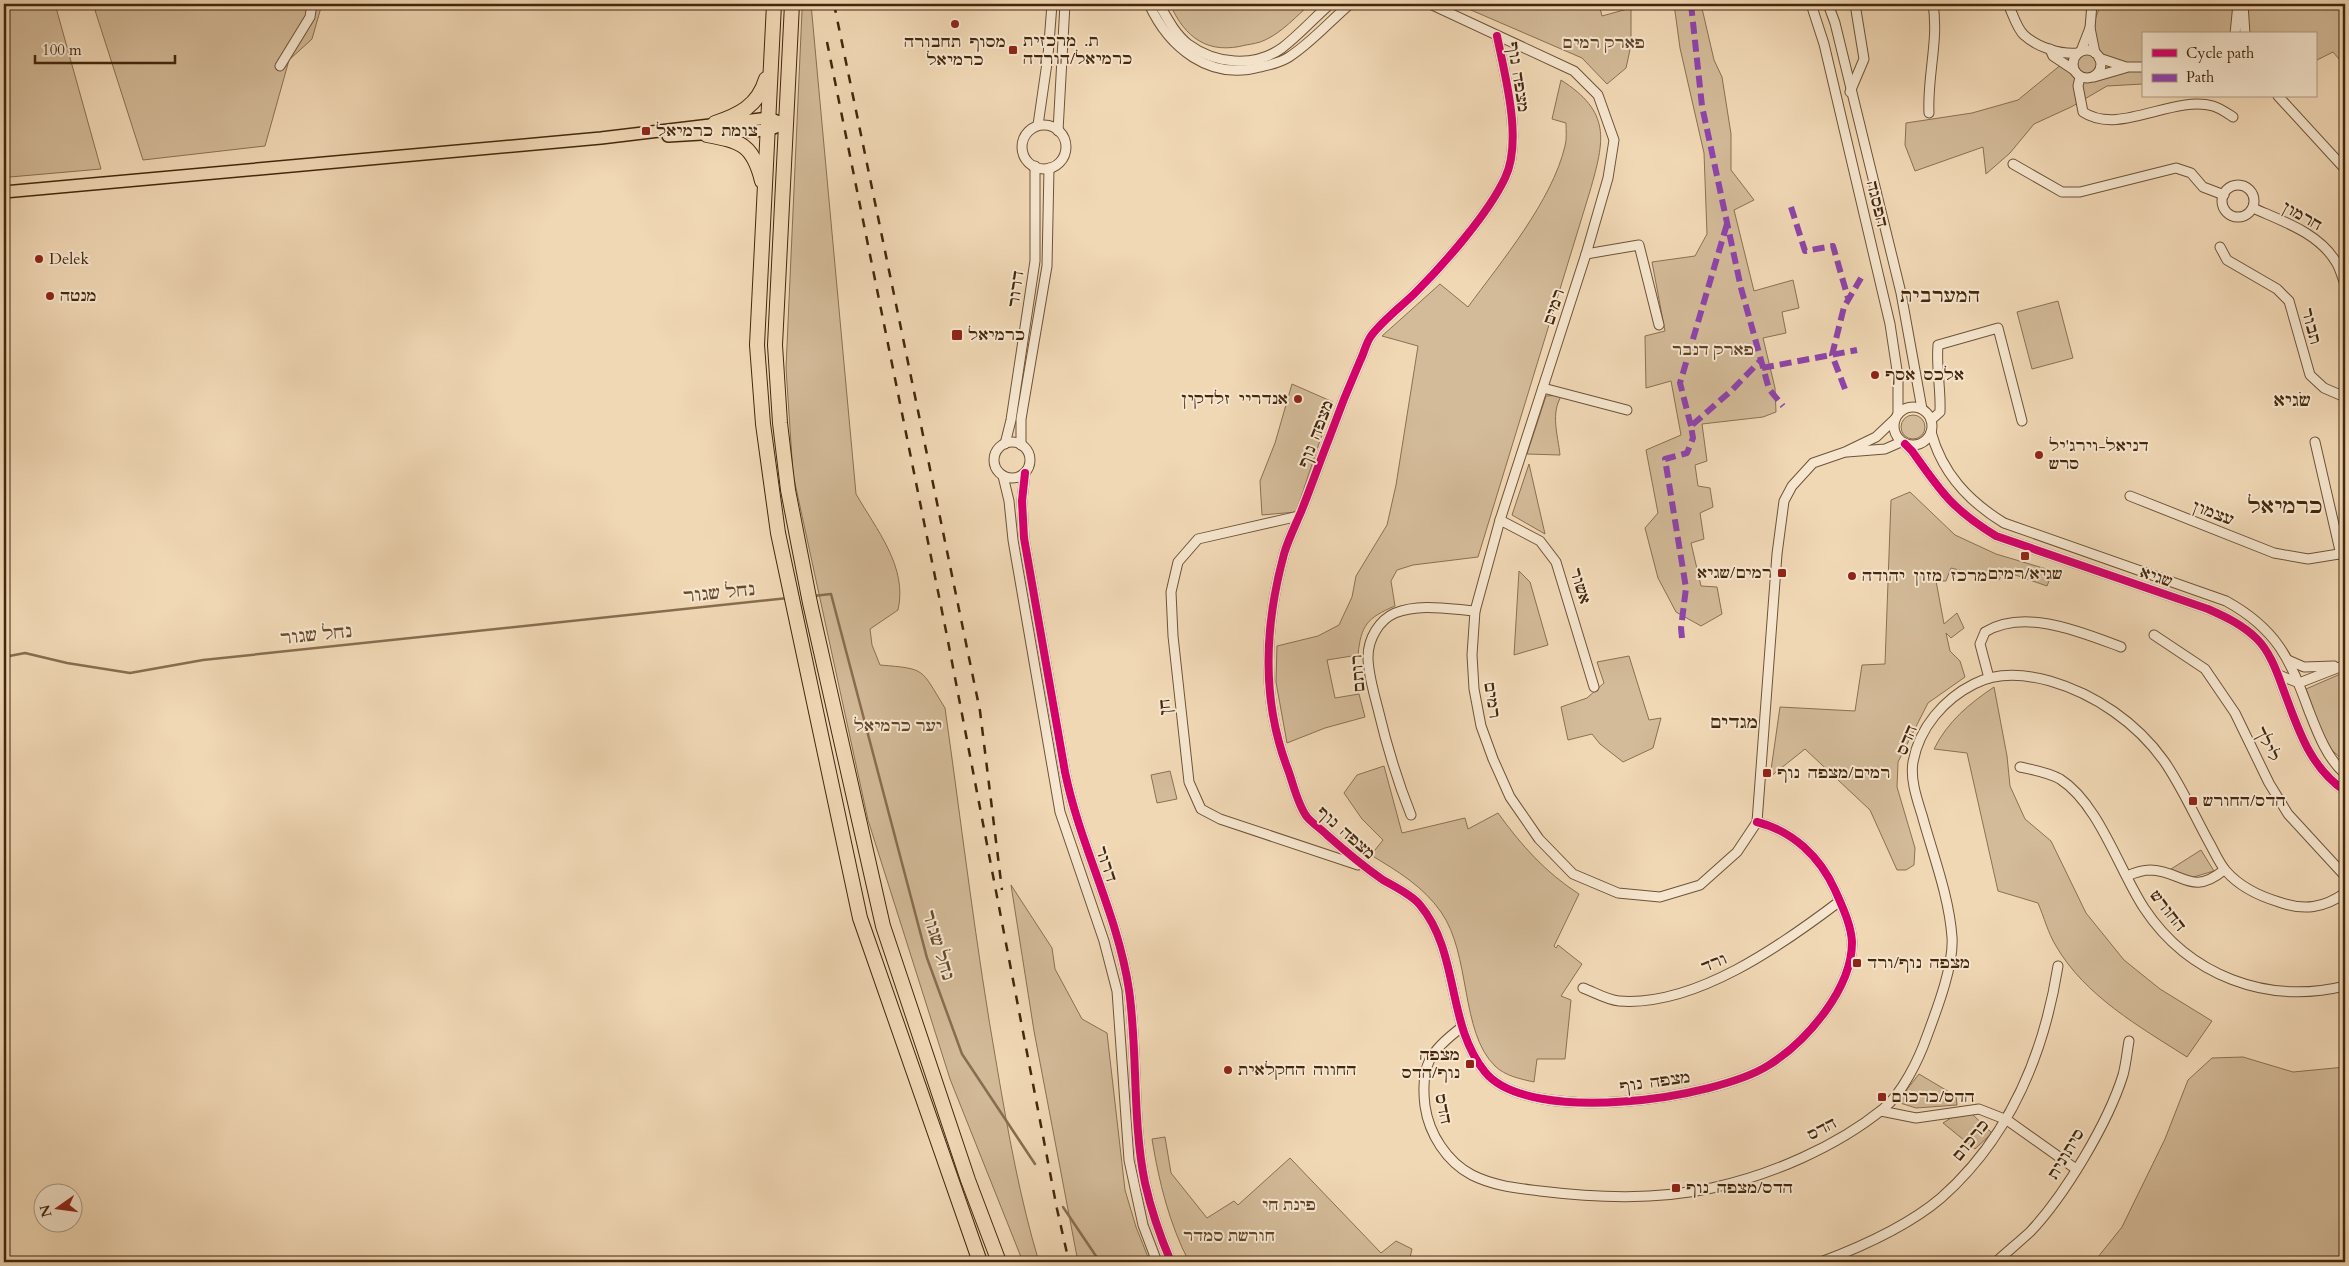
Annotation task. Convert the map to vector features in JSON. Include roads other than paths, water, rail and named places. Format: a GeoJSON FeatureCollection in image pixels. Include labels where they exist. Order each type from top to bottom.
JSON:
{"type":"FeatureCollection","features":[{"type":"Feature","properties":{"kind":"highway"},"geometry":{"type":"LineString","coordinates":[[774,4],[758,336],[760,389],[771,493],[790,592],[860,918],[980,1262]]}},
{"type":"Feature","properties":{"kind":"highway"},"geometry":{"type":"LineString","coordinates":[[792,6],[776,293],[776,362],[785,466],[809,596],[883,926],[968,1180],[999,1262]]}},
{"type":"Feature","properties":{"kind":"highway"},"geometry":{"type":"LineString","coordinates":[[711,129],[737,115],[755,101],[764,83],[772,56]]}},
{"type":"Feature","properties":{"kind":"highway"},"geometry":{"type":"LineString","coordinates":[[711,129],[737,140],[748,150],[760,174],[764,190]]}},
{"type":"Feature","properties":{"kind":"main road"},"geometry":{"type":"LineString","coordinates":[[4,192],[601,138],[785,124]]}},
{"type":"Feature","properties":{"kind":"street"},"geometry":{"type":"LineString","coordinates":[[280,66],[310,17],[312,4]]}},
{"type":"Feature","properties":{"kind":"street"},"geometry":{"type":"LineString","coordinates":[[1038,125],[1048,56],[1052,4]]}},
{"type":"Feature","properties":{"kind":"street"},"geometry":{"type":"LineString","coordinates":[[1058,130],[1061,59],[1066,4]]}},
{"type":"Feature","properties":{"kind":"street"},"geometry":{"type":"LineString","coordinates":[[1149,4],[1161,28],[1180,50],[1212,67],[1233,71],[1251,70],[1289,57],[1350,4]]}},
{"type":"Feature","properties":{"kind":"street"},"geometry":{"type":"LineString","coordinates":[[1159,4],[1169,24],[1187,44],[1214,58],[1248,61],[1281,48],[1330,4]]}},
{"type":"Feature","properties":{"kind":"street","name":"רמים"},"geometry":{"type":"LineString","coordinates":[[1430,4],[1574,71],[1598,95],[1614,140],[1608,178],[1586,254],[1500,520],[1475,610],[1472,655],[1474,689],[1481,726],[1510,797],[1536,836],[1573,874],[1618,893],[1660,897],[1700,886],[1737,852],[1757,822],[1777,554],[1784,501],[1792,486],[1813,463],[1845,452],[1876,436],[1896,416]]}},
{"type":"Feature","properties":{"kind":"street","name":"הפסגה"},"geometry":{"type":"LineString","coordinates":[[1811,4],[1824,44],[1890,324],[1898,377],[1896,416]]}},
{"type":"Feature","properties":{"kind":"street","name":"הפסגה"},"geometry":{"type":"LineString","coordinates":[[1828,4],[1835,23],[1850,92],[1901,293],[1922,409]]}},
{"type":"Feature","properties":{"kind":"street"},"geometry":{"type":"LineString","coordinates":[[1836,98],[1850,92],[1864,59],[1855,4]]}},
{"type":"Feature","properties":{"kind":"street"},"geometry":{"type":"LineString","coordinates":[[1930,113],[1928,93],[1936,29],[1933,4]]}},
{"type":"Feature","properties":{"kind":"street"},"geometry":{"type":"LineString","coordinates":[[2008,4],[2023,35],[2050,49],[2068,54],[2087,50],[2097,56],[2126,67]]}},
{"type":"Feature","properties":{"kind":"street"},"geometry":{"type":"LineString","coordinates":[[2074,70],[2073,59],[2080,52],[2090,28],[2092,4]]}},
{"type":"Feature","properties":{"kind":"street"},"geometry":{"type":"LineString","coordinates":[[2233,31],[2238,4]]}},
{"type":"Feature","properties":{"kind":"street"},"geometry":{"type":"LineString","coordinates":[[2244,4],[2245,32]]}},
{"type":"Feature","properties":{"kind":"street"},"geometry":{"type":"LineString","coordinates":[[2090,28],[2100,70],[2094,77]]}},
{"type":"Feature","properties":{"kind":"street","name":"מצפה נוף"},"geometry":{"type":"LineString","coordinates":[[1497,36],[1514,140],[1506,176],[1474,227],[1422,286],[1371,336],[1348,388],[1285,549],[1271,611],[1268,689],[1276,738],[1306,816],[1363,866],[1419,903],[1441,940],[1462,1027],[1473,1055],[1488,1076],[1504,1089],[1523,1096],[1554,1102],[1644,1099],[1691,1092],[1729,1082],[1768,1066],[1803,1037],[1840,992],[1848,966],[1852,942],[1840,901],[1828,875],[1811,853],[1774,826],[1757,822]]}},
{"type":"Feature","properties":{"kind":"street"},"geometry":{"type":"LineString","coordinates":[[2050,49],[2053,56],[2074,70],[2080,77],[2094,77],[2126,67],[2142,66]]}},
{"type":"Feature","properties":{"kind":"street"},"geometry":{"type":"LineString","coordinates":[[1048,56],[1061,59]]}},
{"type":"Feature","properties":{"kind":"street"},"geometry":{"type":"LineString","coordinates":[[2080,77],[2078,86],[2083,112],[2094,119],[2122,118],[2186,104],[2213,106],[2233,117]]}},
{"type":"Feature","properties":{"kind":"street"},"geometry":{"type":"LineString","coordinates":[[2275,98],[2345,169]]}},
{"type":"Feature","properties":{"kind":"street"},"geometry":{"type":"LineString","coordinates":[[2280,98],[2287,108]]}},
{"type":"Feature","properties":{"kind":"street"},"geometry":{"type":"LineString","coordinates":[[1047,124],[1058,130],[1065,141],[1065,150],[1057,164],[1049,168],[1035,166],[1026,160],[1022,152],[1022,143],[1030,129],[1038,125],[1047,124]]}},
{"type":"Feature","properties":{"kind":"street"},"geometry":{"type":"LineString","coordinates":[[2013,164],[2062,192],[2080,192],[2176,168],[2191,173],[2203,187],[2224,195]]}},
{"type":"Feature","properties":{"kind":"street","name":"דרור"},"geometry":{"type":"LineString","coordinates":[[1005,444],[1011,420],[1035,261],[1035,166]]}},
{"type":"Feature","properties":{"kind":"street","name":"דרור"},"geometry":{"type":"LineString","coordinates":[[1021,444],[1021,419],[1047,266],[1049,168]]}},
{"type":"Feature","properties":{"kind":"street"},"geometry":{"type":"LineString","coordinates":[[2234,186],[2246,187],[2254,197],[2253,208],[2242,216],[2232,216],[2223,205],[2224,195],[2234,186]]}},
{"type":"Feature","properties":{"kind":"street","name":"חרמון"},"geometry":{"type":"LineString","coordinates":[[2253,208],[2301,229],[2319,243],[2336,261],[2345,284]]}},
{"type":"Feature","properties":{"kind":"street"},"geometry":{"type":"LineString","coordinates":[[1586,254],[1639,245],[1659,325]]}},
{"type":"Feature","properties":{"kind":"street","name":"תבור"},"geometry":{"type":"LineString","coordinates":[[2220,247],[2228,260],[2277,289],[2289,301],[2310,375],[2324,388],[2345,397]]}},
{"type":"Feature","properties":{"kind":"street"},"geometry":{"type":"LineString","coordinates":[[1931,420],[1940,412],[1936,362],[1938,345],[1998,328],[2022,421]]}},
{"type":"Feature","properties":{"kind":"street"},"geometry":{"type":"LineString","coordinates":[[1543,388],[1627,410]]}},
{"type":"Feature","properties":{"kind":"street"},"geometry":{"type":"LineString","coordinates":[[1909,407],[1922,409],[1931,420],[1931,432],[1928,438],[1918,445],[1903,443],[1894,432],[1896,416],[1909,407]]}},
{"type":"Feature","properties":{"kind":"street","name":"שגיא"},"geometry":{"type":"LineString","coordinates":[[1931,432],[1936,451],[1946,470],[1960,487],[1990,514],[2031,533],[2226,601],[2250,614],[2268,630],[2288,660],[2299,683],[2317,732],[2331,758],[2345,774]]}},
{"type":"Feature","properties":{"kind":"street"},"geometry":{"type":"LineString","coordinates":[[1012,442],[1021,444],[1030,456],[1030,462],[1025,473],[1014,478],[1003,476],[998,472],[994,461],[997,450],[1005,444],[1012,442]]}},
{"type":"Feature","properties":{"kind":"street"},"geometry":{"type":"LineString","coordinates":[[2315,442],[2343,554]]}},
{"type":"Feature","properties":{"kind":"street","name":"רמים"},"geometry":{"type":"LineString","coordinates":[[1845,452],[1884,449],[1903,443]]}},
{"type":"Feature","properties":{"kind":"street","name":"שגיא"},"geometry":{"type":"LineString","coordinates":[[1903,443],[1912,451],[1948,501],[1968,519],[1996,536],[2208,610],[2232,621],[2258,640],[2278,675],[2302,739],[2317,766],[2332,782],[2345,791]]}},
{"type":"Feature","properties":{"kind":"street","name":"דרור"},"geometry":{"type":"LineString","coordinates":[[1025,473],[1022,501],[1024,538],[1065,772],[1072,809],[1116,936],[1129,990],[1142,1159],[1155,1221],[1170,1262]]}},
{"type":"Feature","properties":{"kind":"street","name":"דרור"},"geometry":{"type":"LineString","coordinates":[[1003,476],[1009,501],[1012,540],[1060,812],[1104,941],[1117,992],[1130,1168],[1143,1225],[1157,1262]]}},
{"type":"Feature","properties":{"kind":"street","name":"עצמון"},"geometry":{"type":"LineString","coordinates":[[2130,496],[2274,553],[2308,559],[2343,554]]}},
{"type":"Feature","properties":{"kind":"street","name":"חן"},"geometry":{"type":"LineString","coordinates":[[1299,516],[1198,540],[1178,562],[1171,592],[1173,636],[1188,782],[1201,809],[1220,819],[1363,866]]}},
{"type":"Feature","properties":{"kind":"street","name":"אשור"},"geometry":{"type":"LineString","coordinates":[[1500,520],[1540,541],[1556,562],[1594,687]]}},
{"type":"Feature","properties":{"kind":"street","name":"רותם"},"geometry":{"type":"LineString","coordinates":[[1411,816],[1392,766],[1372,688],[1368,655],[1374,632],[1382,622],[1394,614],[1413,608],[1475,610]]}},
{"type":"Feature","properties":{"kind":"street"},"geometry":{"type":"LineString","coordinates":[[1988,678],[1980,644],[1984,632],[1999,625],[2022,621],[2061,627],[2121,647]]}},
{"type":"Feature","properties":{"kind":"street","name":"לילך"},"geometry":{"type":"LineString","coordinates":[[2154,635],[2205,669],[2235,713],[2269,783],[2288,814],[2345,876]]}},
{"type":"Feature","properties":{"kind":"street"},"geometry":{"type":"LineString","coordinates":[[2288,660],[2304,666],[2343,665]]}},
{"type":"Feature","properties":{"kind":"street"},"geometry":{"type":"LineString","coordinates":[[2278,675],[2299,683],[2343,665]]}},
{"type":"Feature","properties":{"kind":"street","name":"הדס"},"geometry":{"type":"LineString","coordinates":[[1462,1027],[1436,1048],[1428,1064],[1424,1081],[1426,1114],[1434,1136],[1447,1155],[1469,1174],[1499,1186],[1575,1195],[1640,1198],[1713,1188],[1778,1167],[1836,1140],[1881,1111],[1888,1105],[1919,1059],[1941,996],[1953,943],[1949,912],[1914,789],[1912,764],[1918,744],[1936,713],[1955,695],[1988,678],[2012,675],[2037,678],[2061,684],[2092,698],[2132,725],[2164,762],[2224,870],[2250,891],[2294,907],[2316,908],[2335,900],[2345,893]]}},
{"type":"Feature","properties":{"kind":"street","name":"החורש"},"geometry":{"type":"LineString","coordinates":[[2020,767],[2041,771],[2060,779],[2074,792],[2099,826],[2144,908],[2155,923],[2177,946],[2211,971],[2230,980],[2256,988],[2285,992],[2314,992],[2345,986]]}},
{"type":"Feature","properties":{"kind":"street"},"geometry":{"type":"LineString","coordinates":[[2127,876],[2151,870],[2195,883],[2204,883],[2224,870]]}},
{"type":"Feature","properties":{"kind":"street","name":"ורד"},"geometry":{"type":"LineString","coordinates":[[1583,988],[1617,1001],[1643,1000],[1675,994],[1730,974],[1798,934],[1840,901]]}},
{"type":"Feature","properties":{"kind":"street","name":"כרכום"},"geometry":{"type":"LineString","coordinates":[[1821,1262],[1899,1226],[1940,1198],[1976,1160],[2007,1120],[2024,1087],[2037,1051],[2054,991],[2058,966]]}},
{"type":"Feature","properties":{"kind":"street","name":"סיתונית"},"geometry":{"type":"LineString","coordinates":[[1996,1262],[2030,1231],[2055,1200],[2076,1168],[2104,1118],[2123,1074],[2129,1041]]}},
{"type":"Feature","properties":{"kind":"street"},"geometry":{"type":"LineString","coordinates":[[1881,1111],[1916,1118],[1979,1109],[2007,1120],[2076,1168]]}},
{"type":"Feature","properties":{"kind":"waterway","name":"נחל שגור"},"geometry":{"type":"LineString","coordinates":[[813,596],[831,594],[927,958],[962,1054],[1035,1164]]}},
{"type":"Feature","properties":{"kind":"waterway","name":"נחל שגור"},"geometry":{"type":"LineString","coordinates":[[4,657],[25,653],[67,663],[130,673],[203,660],[788,598]]}},
{"type":"Feature","properties":{"kind":"waterway","name":"נחל שגור"},"geometry":{"type":"LineString","coordinates":[[1063,1207],[1100,1262]]}},
{"type":"Feature","properties":{"kind":"railway"},"geometry":{"type":"LineString","coordinates":[[834,4],[980,711],[1002,890]]}},
{"type":"Feature","properties":{"kind":"railway"},"geometry":{"type":"LineString","coordinates":[[827,42],[947,636],[1057,1209],[1069,1262]]}},
{"type":"Feature","properties":{"kind":"place","name":"מסוף תחבורה כרמיאל"},"geometry":{"type":"Point","coordinates":[955,24]}},
{"type":"Feature","properties":{"kind":"place","name":"ת. מרכזית כרמיאל/הורדה"},"geometry":{"type":"Point","coordinates":[1013,50]}},
{"type":"Feature","properties":{"kind":"place","name":"צומת כרמיאל"},"geometry":{"type":"Point","coordinates":[646,131]}},
{"type":"Feature","properties":{"kind":"place","name":"Delek"},"geometry":{"type":"Point","coordinates":[39,259]}},
{"type":"Feature","properties":{"kind":"place","name":"מנטה"},"geometry":{"type":"Point","coordinates":[50,296]}},
{"type":"Feature","properties":{"kind":"place","name":"כרמיאל"},"geometry":{"type":"Point","coordinates":[957,335]}},
{"type":"Feature","properties":{"kind":"place","name":"אלכס אסף"},"geometry":{"type":"Point","coordinates":[1875,375]}},
{"type":"Feature","properties":{"kind":"place","name":"אנדריי זלדקין"},"geometry":{"type":"Point","coordinates":[1298,399]}},
{"type":"Feature","properties":{"kind":"place","name":"דניאל-וירג'יל סרש"},"geometry":{"type":"Point","coordinates":[2039,455]}},
{"type":"Feature","properties":{"kind":"place","name":"שגיא/רמים"},"geometry":{"type":"Point","coordinates":[2025,556]}},
{"type":"Feature","properties":{"kind":"place","name":"רמים/שגיא"},"geometry":{"type":"Point","coordinates":[1782,573]}},
{"type":"Feature","properties":{"kind":"place","name":"מרכז מזון יהודה"},"geometry":{"type":"Point","coordinates":[1852,576]}},
{"type":"Feature","properties":{"kind":"place","name":"רמים/מצפה נוף"},"geometry":{"type":"Point","coordinates":[1767,773]}},
{"type":"Feature","properties":{"kind":"place","name":"הדס/החורש"},"geometry":{"type":"Point","coordinates":[2193,801]}},
{"type":"Feature","properties":{"kind":"place","name":"מצפה נוף/ורד"},"geometry":{"type":"Point","coordinates":[1857,963]}},
{"type":"Feature","properties":{"kind":"place","name":"מצפה נוף/הדס"},"geometry":{"type":"Point","coordinates":[1470,1064]}},
{"type":"Feature","properties":{"kind":"place","name":"החווה החקלאית"},"geometry":{"type":"Point","coordinates":[1228,1070]}},
{"type":"Feature","properties":{"kind":"place","name":"הדס/כרכום"},"geometry":{"type":"Point","coordinates":[1882,1097]}},
{"type":"Feature","properties":{"kind":"place","name":"הדס/מצפה נוף"},"geometry":{"type":"Point","coordinates":[1676,1188]}},
{"type":"Feature","properties":{"kind":"district","name":"המערבית"},"geometry":{"type":"Point","coordinates":[1940,296]}},
{"type":"Feature","properties":{"kind":"district","name":"שׂגיא"},"geometry":{"type":"Point","coordinates":[2292,400]}},
{"type":"Feature","properties":{"kind":"district","name":"כרמיאל"},"geometry":{"type":"Point","coordinates":[2285,506]}},
{"type":"Feature","properties":{"kind":"district","name":"מגדים"},"geometry":{"type":"Point","coordinates":[1734,722]}},
{"type":"Feature","properties":{"kind":"park label","name":"פארק רמים"},"geometry":{"type":"Point","coordinates":[1604,43]}},
{"type":"Feature","properties":{"kind":"park label","name":"פארק דנבר"},"geometry":{"type":"Point","coordinates":[1713,350]}},
{"type":"Feature","properties":{"kind":"park label","name":"יער כרמיאל"},"geometry":{"type":"Point","coordinates":[898,726]}},
{"type":"Feature","properties":{"kind":"park label","name":"פינת חי"},"geometry":{"type":"Point","coordinates":[1289,1205]}},
{"type":"Feature","properties":{"kind":"park label","name":"חורשת סמדר"},"geometry":{"type":"Point","coordinates":[1229,1236]}}]}
